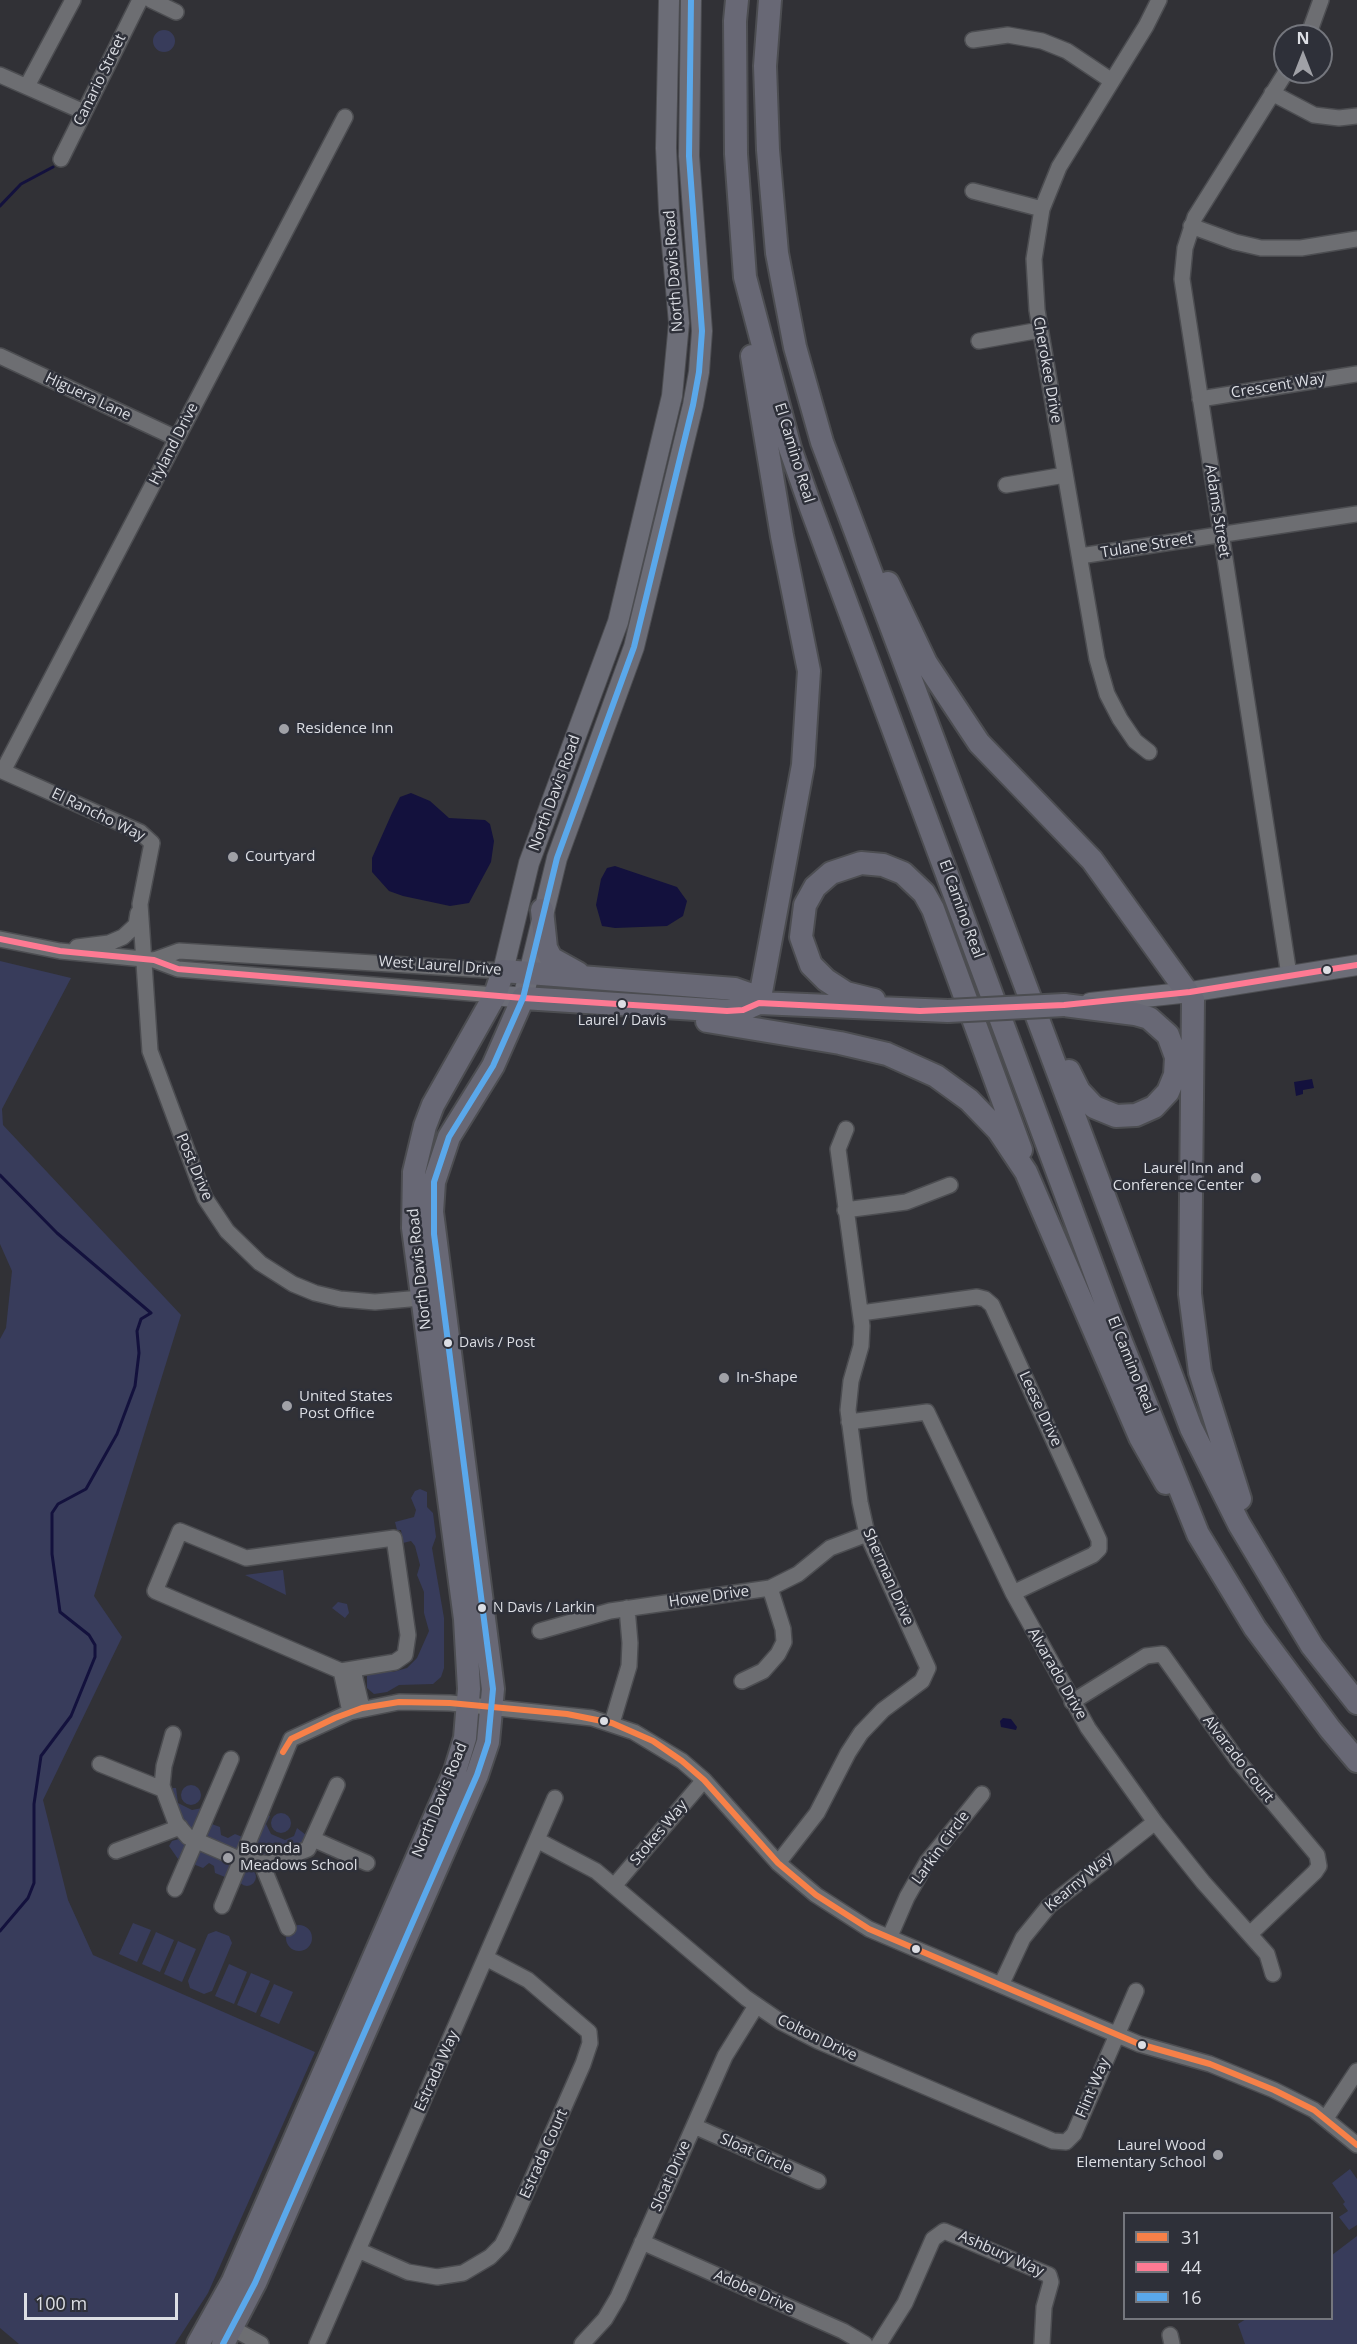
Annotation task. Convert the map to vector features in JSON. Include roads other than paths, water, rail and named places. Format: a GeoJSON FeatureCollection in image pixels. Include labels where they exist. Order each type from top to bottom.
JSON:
{"type":"FeatureCollection","features":[{"type":"Feature","properties":{"kind":"highway","name":"El Camino Real"},"geometry":{"type":"LineString","coordinates":[[737,0],[735,21],[736,154],[745,277],[790,448],[810,505],[1112,1318],[1198,1534],[1256,1628],[1329,1729],[1357,1761]]}},
{"type":"Feature","properties":{"kind":"highway","name":"El Camino Real"},"geometry":{"type":"LineString","coordinates":[[770,0],[765,78],[768,150],[777,253],[795,347],[822,442],[1191,1428],[1239,1524],[1312,1646],[1357,1703]]}},
{"type":"Feature","properties":{"kind":"highway"},"geometry":{"type":"LineString","coordinates":[[745,277],[749,339],[782,536],[809,671],[803,765],[759,1003]]}},
{"type":"Feature","properties":{"kind":"highway"},"geometry":{"type":"LineString","coordinates":[[846,511],[868,540],[926,663],[979,743],[1092,860],[1190,992],[1194,1014],[1190,1294],[1200,1372],[1238,1494],[1276,1586]]}},
{"type":"Feature","properties":{"kind":"highway"},"geometry":{"type":"LineString","coordinates":[[920,1011],[846,993],[825,980],[811,965],[801,937],[802,915],[810,896],[831,873],[861,863],[883,864],[903,873],[924,893],[933,909],[1041,1205]]}},
{"type":"Feature","properties":{"kind":"highway"},"geometry":{"type":"LineString","coordinates":[[542,910],[546,948],[551,958],[584,976]]}},
{"type":"Feature","properties":{"kind":"highway","name":"West Laurel Drive"},"geometry":{"type":"LineString","coordinates":[[503,971],[735,989],[749,994],[759,1003]]}},
{"type":"Feature","properties":{"kind":"highway","name":"North Davis Road"},"geometry":{"type":"LineString","coordinates":[[198,2344],[233,2281],[455,1771],[465,1738],[469,1705],[464,1610],[413,1228],[414,1172],[425,1126],[433,1105],[495,995],[503,971]]}},
{"type":"Feature","properties":{"kind":"highway"},"geometry":{"type":"LineString","coordinates":[[1023,978],[1079,1091],[1094,1107],[1104,1112],[1127,1116],[1144,1113],[1162,1100],[1172,1083],[1176,1065],[1172,1041],[1162,1027],[1134,1014],[1064,1005]]}},
{"type":"Feature","properties":{"kind":"highway","name":"West Laurel Drive"},"geometry":{"type":"LineString","coordinates":[[523,998],[727,1011],[742,1010],[759,1003],[920,1011],[1064,1005]]}},
{"type":"Feature","properties":{"kind":"highway","name":"North Davis Road"},"geometry":{"type":"LineString","coordinates":[[227,2336],[260,2272],[477,1775],[488,1742],[493,1689],[487,1630],[432,1212],[434,1182],[449,1137],[493,1066],[523,998]]}},
{"type":"Feature","properties":{"kind":"highway"},"geometry":{"type":"LineString","coordinates":[[626,1006],[840,1043],[913,1064],[936,1076],[969,1100],[998,1130],[1026,1172],[1140,1437],[1198,1534]]}},
{"type":"Feature","properties":{"kind":"main road","name":"North Davis Road"},"geometry":{"type":"LineString","coordinates":[[503,971],[529,863],[618,622],[672,396],[679,323],[668,184],[666,57],[669,0]]}},
{"type":"Feature","properties":{"kind":"main road","name":"North Davis Road"},"geometry":{"type":"LineString","coordinates":[[523,998],[542,910],[560,850],[634,647],[699,372],[702,331],[689,156],[692,0]]}},
{"type":"Feature","properties":{"kind":"main road"},"geometry":{"type":"LineString","coordinates":[[668,184],[678,190],[684,230],[699,275]]}},
{"type":"Feature","properties":{"kind":"main road","name":"West Laurel Drive"},"geometry":{"type":"LineString","coordinates":[[1064,1005],[1190,992],[1357,965]]}},
{"type":"Feature","properties":{"kind":"main road","name":"West Laurel Drive"},"geometry":{"type":"LineString","coordinates":[[495,995],[523,998]]}},
{"type":"Feature","properties":{"kind":"street"},"geometry":{"type":"LineString","coordinates":[[27,86],[73,0]]}},
{"type":"Feature","properties":{"kind":"street","name":"Canario Street"},"geometry":{"type":"LineString","coordinates":[[61,159],[140,0]]}},
{"type":"Feature","properties":{"kind":"street"},"geometry":{"type":"LineString","coordinates":[[152,0],[176,12]]}},
{"type":"Feature","properties":{"kind":"street","name":"Cherokee Drive"},"geometry":{"type":"LineString","coordinates":[[1149,752],[1129,735],[1103,683],[1093,642],[1040,330],[1035,293],[1034,259],[1042,209],[1066,154],[1146,26],[1159,0]]}},
{"type":"Feature","properties":{"kind":"street"},"geometry":{"type":"LineString","coordinates":[[1312,24],[1321,0]]}},
{"type":"Feature","properties":{"kind":"street"},"geometry":{"type":"LineString","coordinates":[[973,40],[1008,35],[1042,41],[1066,51],[1112,81]]}},
{"type":"Feature","properties":{"kind":"street"},"geometry":{"type":"LineString","coordinates":[[0,75],[84,112]]}},
{"type":"Feature","properties":{"kind":"street","name":"Adams Street"},"geometry":{"type":"LineString","coordinates":[[1278,84],[1191,226],[1185,248],[1182,279],[1289,975]]}},
{"type":"Feature","properties":{"kind":"street"},"geometry":{"type":"LineString","coordinates":[[1272,93],[1314,115],[1339,118],[1357,116]]}},
{"type":"Feature","properties":{"kind":"street","name":"Hyland Drive"},"geometry":{"type":"LineString","coordinates":[[1,770],[345,117]]}},
{"type":"Feature","properties":{"kind":"street"},"geometry":{"type":"LineString","coordinates":[[973,191],[1042,209]]}},
{"type":"Feature","properties":{"kind":"street"},"geometry":{"type":"LineString","coordinates":[[1191,226],[1235,242],[1261,248],[1301,248],[1357,239]]}},
{"type":"Feature","properties":{"kind":"street"},"geometry":{"type":"LineString","coordinates":[[979,341],[1040,330]]}},
{"type":"Feature","properties":{"kind":"street","name":"Higuera Lane"},"geometry":{"type":"LineString","coordinates":[[0,356],[176,438]]}},
{"type":"Feature","properties":{"kind":"street","name":"Crescent Way"},"geometry":{"type":"LineString","coordinates":[[1200,399],[1357,374]]}},
{"type":"Feature","properties":{"kind":"street"},"geometry":{"type":"LineString","coordinates":[[1006,485],[1065,475]]}},
{"type":"Feature","properties":{"kind":"street","name":"Tulane Street"},"geometry":{"type":"LineString","coordinates":[[1080,556],[1357,514]]}},
{"type":"Feature","properties":{"kind":"street","name":"El Rancho Way"},"geometry":{"type":"LineString","coordinates":[[1,770],[148,837],[152,843],[152,852],[142,884],[140,904],[149,959]]}},
{"type":"Feature","properties":{"kind":"street"},"geometry":{"type":"LineString","coordinates":[[34,947],[81,947],[116,941],[128,934],[136,925],[140,904]]}},
{"type":"Feature","properties":{"kind":"street"},"geometry":{"type":"LineString","coordinates":[[0,939],[87,955],[149,959]]}},
{"type":"Feature","properties":{"kind":"street","name":"West Laurel Drive"},"geometry":{"type":"LineString","coordinates":[[149,959],[179,951],[503,971]]}},
{"type":"Feature","properties":{"kind":"street","name":"West Laurel Drive"},"geometry":{"type":"LineString","coordinates":[[149,959],[178,969],[495,995]]}},
{"type":"Feature","properties":{"kind":"street","name":"Post Drive"},"geometry":{"type":"LineString","coordinates":[[149,959],[150,1051],[202,1191],[227,1230],[260,1263],[293,1284],[315,1293],[340,1299],[375,1302],[421,1298]]}},
{"type":"Feature","properties":{"kind":"street","name":"Sherman Drive"},"geometry":{"type":"LineString","coordinates":[[777,1863],[817,1813],[861,1732],[883,1710],[922,1681],[927,1673],[926,1663],[867,1534],[860,1502],[849,1422],[849,1391],[861,1346],[861,1313],[838,1149],[846,1129]]}},
{"type":"Feature","properties":{"kind":"street"},"geometry":{"type":"LineString","coordinates":[[845,1210],[906,1202],[950,1185]]}},
{"type":"Feature","properties":{"kind":"street","name":"Leese Drive"},"geometry":{"type":"LineString","coordinates":[[861,1313],[977,1297],[985,1299],[992,1305],[1099,1540],[1099,1549],[1093,1555],[1013,1593]]}},
{"type":"Feature","properties":{"kind":"street","name":"Alvarado Drive"},"geometry":{"type":"LineString","coordinates":[[849,1422],[927,1412],[1013,1593],[1072,1702],[1105,1754],[1155,1822],[1270,1958],[1273,1974]]}},
{"type":"Feature","properties":{"kind":"street"},"geometry":{"type":"LineString","coordinates":[[180,1531],[246,1558],[394,1538],[408,1635],[408,1650],[395,1662],[347,1671],[156,1592],[180,1531]]}},
{"type":"Feature","properties":{"kind":"street","name":"Howe Drive"},"geometry":{"type":"LineString","coordinates":[[540,1631],[587,1615],[770,1588],[798,1574],[830,1548],[867,1534]]}},
{"type":"Feature","properties":{"kind":"street"},"geometry":{"type":"LineString","coordinates":[[742,1681],[763,1671],[778,1654],[784,1642],[783,1629],[770,1588]]}},
{"type":"Feature","properties":{"kind":"street"},"geometry":{"type":"LineString","coordinates":[[612,1723],[629,1666],[627,1608]]}},
{"type":"Feature","properties":{"kind":"street","name":"Alvarado Court"},"geometry":{"type":"LineString","coordinates":[[1072,1702],[1149,1654],[1157,1653],[1166,1657],[1238,1761],[1318,1859],[1315,1872],[1250,1934]]}},
{"type":"Feature","properties":{"kind":"street"},"geometry":{"type":"LineString","coordinates":[[347,1671],[356,1710]]}},
{"type":"Feature","properties":{"kind":"street"},"geometry":{"type":"LineString","coordinates":[[222,1906],[283,1752],[291,1739],[356,1710],[411,1702],[577,1715],[612,1723],[663,1747],[704,1780],[777,1863],[842,1913],[869,1929],[1151,2049],[1200,2061],[1243,2076],[1301,2102],[1326,2118],[1357,2145]]}},
{"type":"Feature","properties":{"kind":"street"},"geometry":{"type":"LineString","coordinates":[[173,1734],[164,1766],[162,1789],[180,1827],[196,1840],[241,1860],[269,1864],[308,1849],[337,1785]]}},
{"type":"Feature","properties":{"kind":"street"},"geometry":{"type":"LineString","coordinates":[[175,1889],[231,1759]]}},
{"type":"Feature","properties":{"kind":"street"},"geometry":{"type":"LineString","coordinates":[[100,1764],[162,1789]]}},
{"type":"Feature","properties":{"kind":"street","name":"Stokes Way"},"geometry":{"type":"LineString","coordinates":[[614,1886],[704,1780]]}},
{"type":"Feature","properties":{"kind":"street","name":"Larkin Circle"},"geometry":{"type":"LineString","coordinates":[[890,1936],[924,1868],[982,1794]]}},
{"type":"Feature","properties":{"kind":"street","name":"Estrada Way"},"geometry":{"type":"LineString","coordinates":[[317,2344],[555,1798]]}},
{"type":"Feature","properties":{"kind":"street","name":"Kearny Way"},"geometry":{"type":"LineString","coordinates":[[1001,1985],[1023,1938],[1048,1906],[1155,1822]]}},
{"type":"Feature","properties":{"kind":"street"},"geometry":{"type":"LineString","coordinates":[[116,1851],[180,1827]]}},
{"type":"Feature","properties":{"kind":"street"},"geometry":{"type":"LineString","coordinates":[[313,1839],[367,1863]]}},
{"type":"Feature","properties":{"kind":"street","name":"Colton Drive"},"geometry":{"type":"LineString","coordinates":[[537,1840],[577,1859],[614,1886],[756,2006],[791,2028],[1053,2141],[1068,2141]]}},
{"type":"Feature","properties":{"kind":"street"},"geometry":{"type":"LineString","coordinates":[[262,1864],[288,1928]]}},
{"type":"Feature","properties":{"kind":"street","name":"Estrada Court"},"geometry":{"type":"LineString","coordinates":[[358,2250],[408,2272],[437,2277],[463,2273],[490,2257],[502,2245],[510,2229],[579,2075],[590,2043],[589,2032],[528,1980],[486,1958]]}},
{"type":"Feature","properties":{"kind":"street","name":"Flint Way"},"geometry":{"type":"LineString","coordinates":[[1068,2141],[1075,2132],[1136,1990]]}},
{"type":"Feature","properties":{"kind":"street","name":"Sloat Drive"},"geometry":{"type":"LineString","coordinates":[[582,2344],[614,2303],[730,2045],[756,2006]]}},
{"type":"Feature","properties":{"kind":"street"},"geometry":{"type":"LineString","coordinates":[[1326,2118],[1357,2071]]}},
{"type":"Feature","properties":{"kind":"street","name":"Sloat Circle"},"geometry":{"type":"LineString","coordinates":[[694,2126],[818,2181]]}},
{"type":"Feature","properties":{"kind":"street","name":"Ashbury Way"},"geometry":{"type":"LineString","coordinates":[[879,2344],[905,2303],[933,2239],[944,2231],[1049,2275],[1051,2283],[1042,2318],[1042,2344]]}},
{"type":"Feature","properties":{"kind":"street","name":"Adobe Drive"},"geometry":{"type":"LineString","coordinates":[[642,2242],[843,2331],[865,2344]]}},
{"type":"Feature","properties":{"kind":"street"},"geometry":{"type":"LineString","coordinates":[[227,2336],[261,2344]]}},
{"type":"Feature","properties":{"kind":"waterway"},"geometry":{"type":"LineString","coordinates":[[0,206],[21,184],[53,167]]}},
{"type":"Feature","properties":{"kind":"waterway"},"geometry":{"type":"LineString","coordinates":[[0,1175],[57,1233],[151,1313],[141,1319],[137,1331],[139,1353],[135,1386],[117,1434],[86,1489],[58,1504],[52,1513],[52,1554],[60,1612],[89,1635],[95,1645],[95,1657],[71,1716],[41,1756],[34,1804],[34,1883],[28,1898],[0,1931]]}},
{"type":"Feature","properties":{"kind":"place","name":"Residence Inn"},"geometry":{"type":"Point","coordinates":[284,729]}},
{"type":"Feature","properties":{"kind":"place","name":"Courtyard"},"geometry":{"type":"Point","coordinates":[233,857]}},
{"type":"Feature","properties":{"kind":"place","name":"Laurel / Davis"},"geometry":{"type":"Point","coordinates":[622,1004]}},
{"type":"Feature","properties":{"kind":"place","name":"Laurel Inn and Conference Center"},"geometry":{"type":"Point","coordinates":[1256,1178]}},
{"type":"Feature","properties":{"kind":"place","name":"Davis / Post"},"geometry":{"type":"Point","coordinates":[448,1343]}},
{"type":"Feature","properties":{"kind":"place","name":"In-Shape"},"geometry":{"type":"Point","coordinates":[724,1378]}},
{"type":"Feature","properties":{"kind":"place","name":"United States Post Office"},"geometry":{"type":"Point","coordinates":[287,1406]}},
{"type":"Feature","properties":{"kind":"place","name":"N Davis / Larkin"},"geometry":{"type":"Point","coordinates":[482,1608]}},
{"type":"Feature","properties":{"kind":"place","name":"Boronda Meadows School"},"geometry":{"type":"Point","coordinates":[228,1858]}},
{"type":"Feature","properties":{"kind":"place","name":"Laurel Wood Elementary School"},"geometry":{"type":"Point","coordinates":[1218,2155]}}]}
